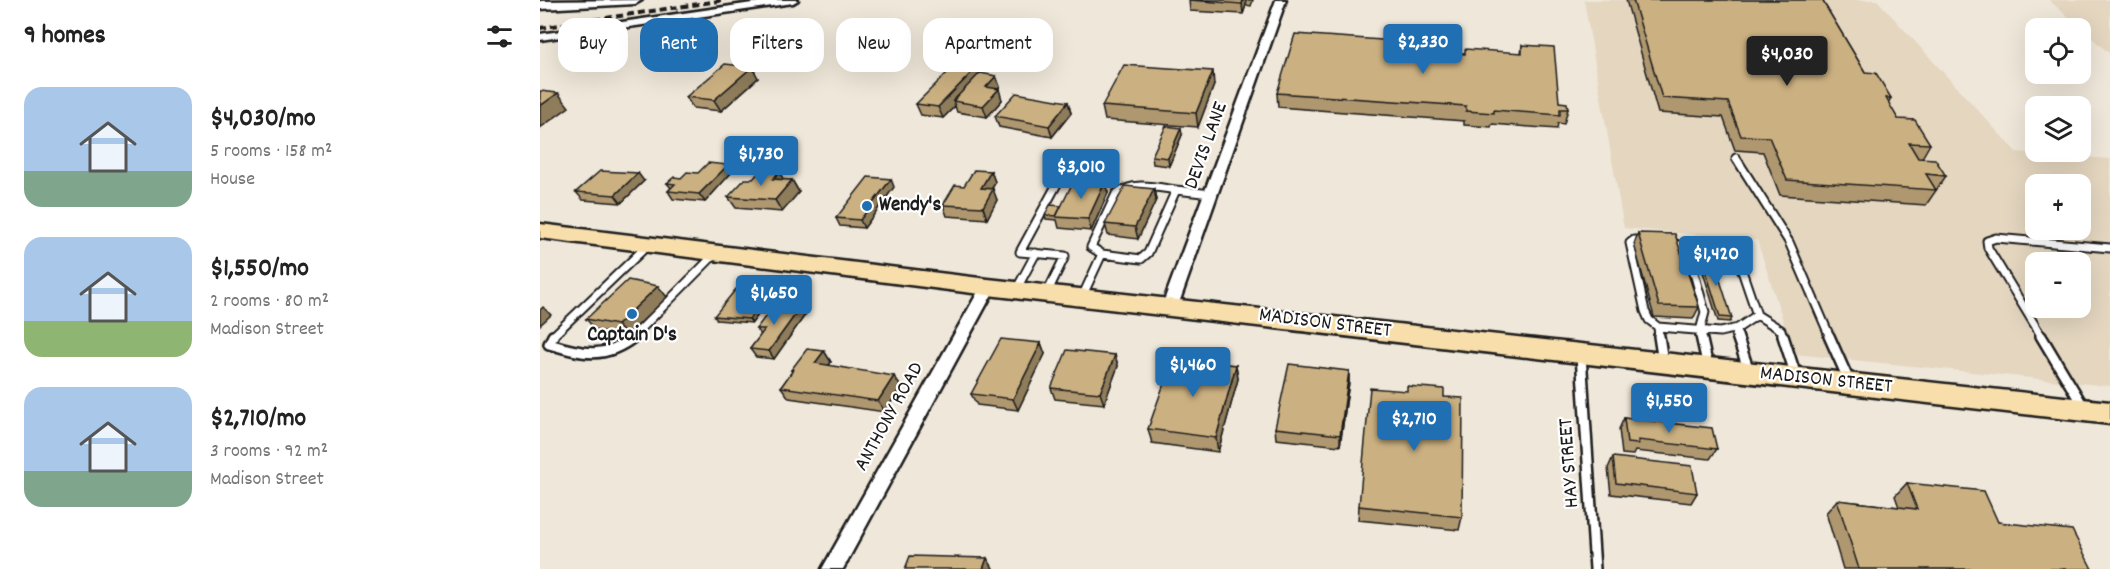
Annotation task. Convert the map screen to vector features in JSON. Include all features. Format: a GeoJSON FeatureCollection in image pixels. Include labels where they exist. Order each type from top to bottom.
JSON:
{"type":"FeatureCollection","features":[{"type":"Feature","properties":{"kind":"main road","name":"MADISON STREET"},"geometry":{"type":"LineString","coordinates":[[540,231],[988,287],[2110,413]]}},
{"type":"Feature","properties":{"kind":"street"},"geometry":{"type":"LineString","coordinates":[[540,5],[635,0]]}},
{"type":"Feature","properties":{"kind":"street"},"geometry":{"type":"LineString","coordinates":[[540,38],[793,0]]}},
{"type":"Feature","properties":{"kind":"street","name":"DEVIS LANE"},"geometry":{"type":"LineString","coordinates":[[1170,306],[1281,0]]}},
{"type":"Feature","properties":{"kind":"street","name":"ANTHONY ROAD"},"geometry":{"type":"LineString","coordinates":[[832,569],[988,287]]}},
{"type":"Feature","properties":{"kind":"lane"},"geometry":{"type":"LineString","coordinates":[[1736,158],[1789,242],[1850,382]]}},
{"type":"Feature","properties":{"kind":"lane"},"geometry":{"type":"LineString","coordinates":[[1047,293],[1065,256],[1020,252],[1057,184]]}},
{"type":"Feature","properties":{"kind":"lane"},"geometry":{"type":"LineString","coordinates":[[1176,190],[1148,253],[1141,259],[1102,254],[1091,247],[1121,188],[1132,185],[1176,190],[1211,194]]}},
{"type":"Feature","properties":{"kind":"lane"},"geometry":{"type":"LineString","coordinates":[[2085,410],[1988,248],[1987,240],[1996,238],[2110,248]]}},
{"type":"Feature","properties":{"kind":"lane"},"geometry":{"type":"LineString","coordinates":[[1652,240],[1634,240],[1630,243],[1647,317],[1658,327],[1700,331],[1735,329],[1757,315]]}},
{"type":"Feature","properties":{"kind":"lane"},"geometry":{"type":"LineString","coordinates":[[1662,240],[1671,241],[1683,247],[1689,255],[1705,312],[1700,331],[1708,369]]}},
{"type":"Feature","properties":{"kind":"lane"},"geometry":{"type":"LineString","coordinates":[[649,244],[552,337],[549,344],[568,350],[593,353],[622,347],[716,253]]}},
{"type":"Feature","properties":{"kind":"lane"},"geometry":{"type":"LineString","coordinates":[[1016,290],[1036,254]]}},
{"type":"Feature","properties":{"kind":"lane"},"geometry":{"type":"LineString","coordinates":[[1082,297],[1102,254]]}},
{"type":"Feature","properties":{"kind":"lane"},"geometry":{"type":"LineString","coordinates":[[1740,265],[1757,315],[1781,330],[1797,377]]}},
{"type":"Feature","properties":{"kind":"lane"},"geometry":{"type":"LineString","coordinates":[[1658,327],[1663,363]]}},
{"type":"Feature","properties":{"kind":"lane"},"geometry":{"type":"LineString","coordinates":[[1735,329],[1749,373]]}},
{"type":"Feature","properties":{"kind":"lane","name":"HAY STREET"},"geometry":{"type":"LineString","coordinates":[[1581,354],[1595,569]]}},
{"type":"Feature","properties":{"kind":"shaded area"},"geometry":{"type":"Polygon","coordinates":[[[1584,0],[1877,0],[2016,152],[2025,153],[2025,162],[2091,162],[2091,158],[2110,159],[2110,386],[1794,354],[1757,240],[1624,228],[1584,0]]]}},
{"type":"Feature","properties":{"kind":"shaded area"},"geometry":{"type":"Polygon","coordinates":[[[2049,0],[2110,0],[2110,54],[2091,37],[2091,18],[2069,18],[2049,0]]]}},
{"type":"Feature","properties":{"kind":"building"},"geometry":{"type":"Polygon","coordinates":[[[1189,0],[1243,0],[1242,4],[1189,0]]]}},
{"type":"Feature","properties":{"kind":"building"},"geometry":{"type":"Polygon","coordinates":[[[1633,0],[1822,0],[1865,72],[1876,73],[1891,98],[1886,98],[1898,119],[1915,120],[1930,144],[1909,143],[1918,158],[1935,159],[1946,176],[1926,174],[1936,190],[1787,180],[1769,137],[1741,136],[1728,102],[1662,98],[1633,0]]]}},
{"type":"Feature","properties":{"kind":"building"},"geometry":{"type":"Polygon","coordinates":[[[1295,34],[1425,43],[1424,51],[1465,54],[1465,49],[1522,53],[1522,45],[1554,47],[1559,102],[1567,103],[1568,109],[1560,109],[1560,115],[1494,110],[1494,113],[1466,111],[1466,106],[1277,93],[1295,34]]]}},
{"type":"Feature","properties":{"kind":"building"},"geometry":{"type":"Polygon","coordinates":[[[725,64],[730,65],[730,72],[746,72],[714,100],[686,97],[718,72],[725,64]]]}},
{"type":"Feature","properties":{"kind":"building"},"geometry":{"type":"Polygon","coordinates":[[[1124,65],[1213,71],[1196,113],[1102,106],[1124,65]]]}},
{"type":"Feature","properties":{"kind":"building"},"geometry":{"type":"Polygon","coordinates":[[[948,72],[972,72],[938,107],[916,104],[948,72]]]}},
{"type":"Feature","properties":{"kind":"building"},"geometry":{"type":"Polygon","coordinates":[[[980,73],[996,76],[986,87],[999,89],[983,106],[953,101],[980,73]]]}},
{"type":"Feature","properties":{"kind":"building"},"geometry":{"type":"Polygon","coordinates":[[[540,91],[558,93],[540,106],[540,91]]]}},
{"type":"Feature","properties":{"kind":"building"},"geometry":{"type":"Polygon","coordinates":[[[1016,93],[1068,102],[1049,126],[995,116],[1016,93]]]}},
{"type":"Feature","properties":{"kind":"building"},"geometry":{"type":"Polygon","coordinates":[[[1166,126],[1181,128],[1168,158],[1152,156],[1166,126]]]}},
{"type":"Feature","properties":{"kind":"building"},"geometry":{"type":"Polygon","coordinates":[[[708,163],[728,165],[699,194],[668,191],[675,184],[667,183],[674,177],[681,178],[687,172],[698,173],[708,163]]]}},
{"type":"Feature","properties":{"kind":"building"},"geometry":{"type":"Polygon","coordinates":[[[761,170],[779,172],[773,179],[792,180],[775,200],[728,197],[745,179],[753,179],[761,170]]]}},
{"type":"Feature","properties":{"kind":"building"},"geometry":{"type":"Polygon","coordinates":[[[974,170],[991,171],[981,188],[993,189],[983,207],[943,205],[955,185],[964,186],[974,170]]]}},
{"type":"Feature","properties":{"kind":"building"},"geometry":{"type":"Polygon","coordinates":[[[600,171],[638,173],[615,195],[576,192],[600,171]]]}},
{"type":"Feature","properties":{"kind":"building"},"geometry":{"type":"Polygon","coordinates":[[[868,177],[891,179],[860,220],[836,218],[868,177]]]}},
{"type":"Feature","properties":{"kind":"building"},"geometry":{"type":"Polygon","coordinates":[[[1074,180],[1105,182],[1088,219],[1056,217],[1074,180]]]}},
{"type":"Feature","properties":{"kind":"building"},"geometry":{"type":"Polygon","coordinates":[[[1125,186],[1154,189],[1135,227],[1105,224],[1125,186]]]}},
{"type":"Feature","properties":{"kind":"building"},"geometry":{"type":"Polygon","coordinates":[[[1050,205],[1061,206],[1056,216],[1045,215],[1050,205]]]}},
{"type":"Feature","properties":{"kind":"building"},"geometry":{"type":"Polygon","coordinates":[[[1638,233],[1675,234],[1699,307],[1659,306],[1638,233]]]}},
{"type":"Feature","properties":{"kind":"building"},"geometry":{"type":"Polygon","coordinates":[[[1701,255],[1712,255],[1732,318],[1720,317],[1701,255]]]}},
{"type":"Feature","properties":{"kind":"building"},"geometry":{"type":"Polygon","coordinates":[[[628,280],[658,286],[617,325],[586,319],[628,280]]]}},
{"type":"Feature","properties":{"kind":"building"},"geometry":{"type":"Polygon","coordinates":[[[736,289],[770,291],[749,319],[714,316],[736,289]]]}},
{"type":"Feature","properties":{"kind":"building"},"geometry":{"type":"Polygon","coordinates":[[[774,305],[800,308],[769,351],[750,349],[765,329],[756,329],[774,305]]]}},
{"type":"Feature","properties":{"kind":"building"},"geometry":{"type":"Polygon","coordinates":[[[1001,339],[1041,343],[1013,399],[971,394],[1001,339]]]}},
{"type":"Feature","properties":{"kind":"building"},"geometry":{"type":"Polygon","coordinates":[[[807,349],[824,351],[815,363],[894,376],[878,401],[781,387],[807,349]]]}},
{"type":"Feature","properties":{"kind":"building"},"geometry":{"type":"Polygon","coordinates":[[[1067,350],[1115,355],[1100,393],[1051,388],[1067,350]]]}},
{"type":"Feature","properties":{"kind":"building"},"geometry":{"type":"Polygon","coordinates":[[[1173,358],[1236,365],[1216,438],[1148,429],[1173,358]]]}},
{"type":"Feature","properties":{"kind":"building"},"geometry":{"type":"Polygon","coordinates":[[[1289,364],[1349,371],[1340,435],[1275,428],[1289,364]]]}},
{"type":"Feature","properties":{"kind":"building"},"geometry":{"type":"Polygon","coordinates":[[[1407,386],[1444,389],[1444,397],[1463,398],[1462,517],[1359,506],[1370,388],[1407,391],[1407,386]]]}},
{"type":"Feature","properties":{"kind":"building"},"geometry":{"type":"Polygon","coordinates":[[[1624,418],[1712,428],[1717,449],[1638,440],[1638,444],[1627,443],[1624,418]]]}},
{"type":"Feature","properties":{"kind":"building"},"geometry":{"type":"Polygon","coordinates":[[[1613,457],[1692,466],[1697,493],[1616,483],[1613,457]]]}},
{"type":"Feature","properties":{"kind":"building"},"geometry":{"type":"Polygon","coordinates":[[[1907,483],[1984,491],[1998,522],[2072,530],[2092,569],[1859,569],[1837,500],[1917,509],[1907,483]]]}},
{"type":"Feature","properties":{"kind":"building"},"geometry":{"type":"Polygon","coordinates":[[[910,556],[987,558],[983,569],[905,569],[910,556]]]}},
{"type":"Feature","properties":{"kind":"railway"},"geometry":{"type":"LineString","coordinates":[[540,28],[725,0]]}},
{"type":"Feature","properties":{"kind":"place","name":"Wendy's"},"geometry":{"type":"Point","coordinates":[867,206]}},
{"type":"Feature","properties":{"kind":"place","name":"Captain D's"},"geometry":{"type":"Point","coordinates":[632,314]}}]}
